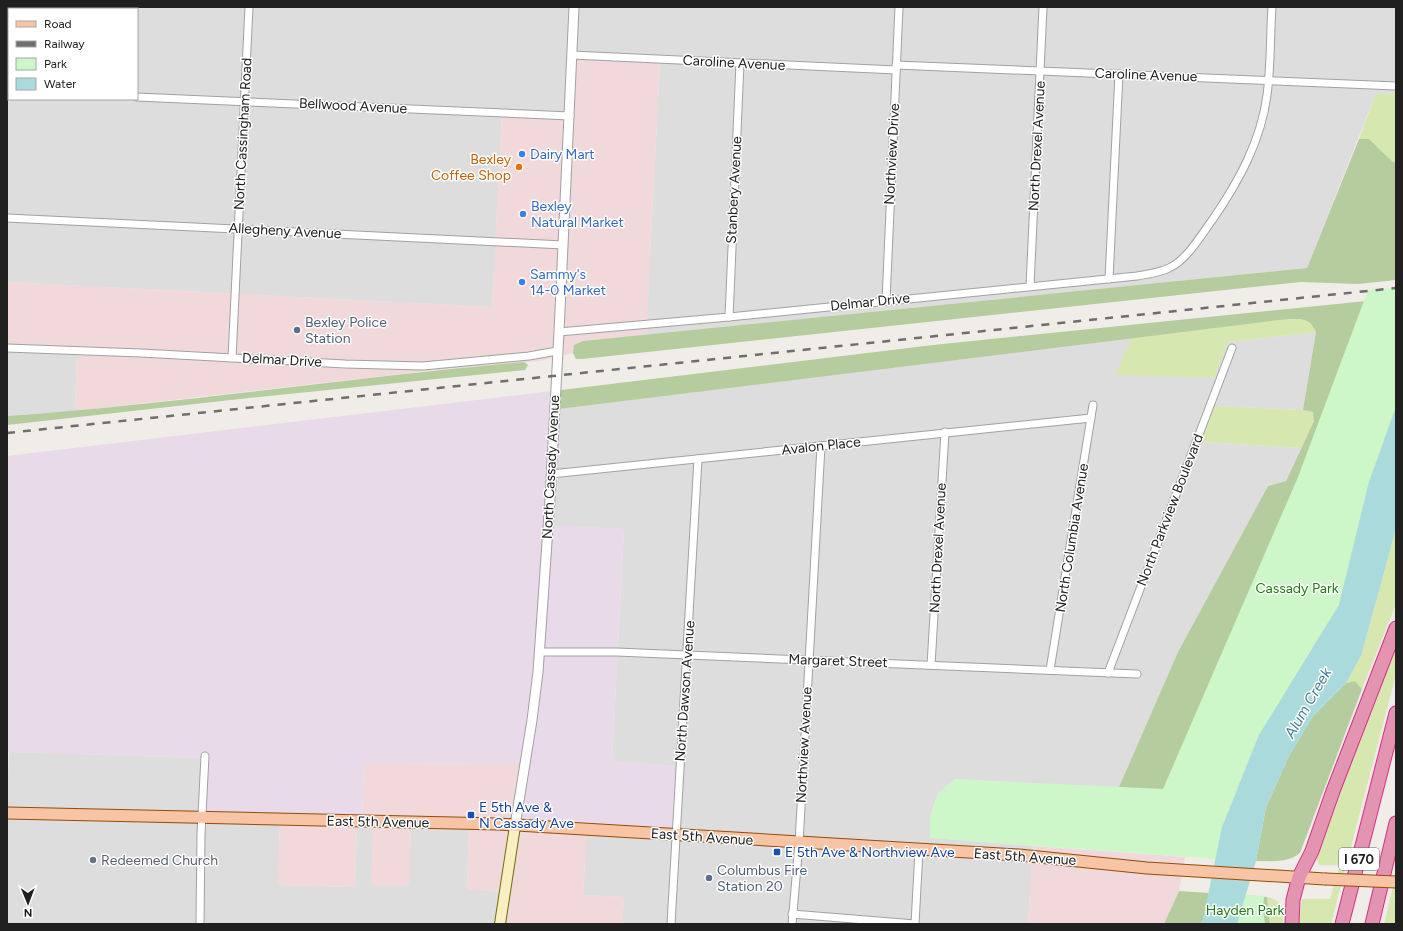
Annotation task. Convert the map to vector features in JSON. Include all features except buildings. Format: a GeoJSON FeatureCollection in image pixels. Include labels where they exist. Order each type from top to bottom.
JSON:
{"type":"FeatureCollection","features":[{"type":"Feature","properties":{"kind":"highway"},"geometry":{"type":"LineString","coordinates":[[1292,924],[1293,900],[1299,878],[1312,851],[1338,776],[1396,628]]}},
{"type":"Feature","properties":{"kind":"highway","name":"I 670"},"geometry":{"type":"LineString","coordinates":[[1342,924],[1396,713]]}},
{"type":"Feature","properties":{"kind":"highway","name":"I 670"},"geometry":{"type":"LineString","coordinates":[[1372,924],[1396,824]]}},
{"type":"Feature","properties":{"kind":"main road","name":"East 5th Avenue"},"geometry":{"type":"LineString","coordinates":[[7,813],[515,826],[1019,855],[1173,870],[1299,878],[1396,882]]}},
{"type":"Feature","properties":{"kind":"main road","name":"North Cassady Avenue"},"geometry":{"type":"LineString","coordinates":[[500,924],[515,826]]}},
{"type":"Feature","properties":{"kind":"street","name":"North Cassingham Road"},"geometry":{"type":"LineString","coordinates":[[232,358],[249,7]]}},
{"type":"Feature","properties":{"kind":"street","name":"North Cassady Avenue"},"geometry":{"type":"LineString","coordinates":[[515,826],[532,720],[539,652],[559,332],[574,7]]}},
{"type":"Feature","properties":{"kind":"street","name":"Northview Drive"},"geometry":{"type":"LineString","coordinates":[[886,301],[899,7]]}},
{"type":"Feature","properties":{"kind":"street","name":"North Drexel Avenue"},"geometry":{"type":"LineString","coordinates":[[1030,286],[1043,7]]}},
{"type":"Feature","properties":{"kind":"street"},"geometry":{"type":"LineString","coordinates":[[1268,80],[1272,7]]}},
{"type":"Feature","properties":{"kind":"street","name":"Caroline Avenue"},"geometry":{"type":"LineString","coordinates":[[572,55],[740,63],[1040,71],[1396,86]]}},
{"type":"Feature","properties":{"kind":"street","name":"Stanbery Avenue"},"geometry":{"type":"LineString","coordinates":[[729,317],[740,63]]}},
{"type":"Feature","properties":{"kind":"street"},"geometry":{"type":"LineString","coordinates":[[1109,279],[1119,74]]}},
{"type":"Feature","properties":{"kind":"street","name":"Delmar Drive"},"geometry":{"type":"LineString","coordinates":[[559,332],[729,317],[1109,279],[1137,276],[1168,269],[1178,263],[1194,245],[1231,193],[1246,165],[1257,138],[1264,114],[1268,80]]}},
{"type":"Feature","properties":{"kind":"street","name":"Bellwood Avenue"},"geometry":{"type":"LineString","coordinates":[[138,97],[570,116]]}},
{"type":"Feature","properties":{"kind":"street","name":"Allegheny Avenue"},"geometry":{"type":"LineString","coordinates":[[7,218],[563,245]]}},
{"type":"Feature","properties":{"kind":"street","name":"Delmar Drive"},"geometry":{"type":"LineString","coordinates":[[7,348],[345,364],[423,366],[557,351]]}},
{"type":"Feature","properties":{"kind":"street","name":"North Parkview Boulevard"},"geometry":{"type":"LineString","coordinates":[[1108,673],[1232,348]]}},
{"type":"Feature","properties":{"kind":"street","name":"North Columbia Avenue"},"geometry":{"type":"LineString","coordinates":[[1050,670],[1093,405]]}},
{"type":"Feature","properties":{"kind":"street","name":"Avalon Place"},"geometry":{"type":"LineString","coordinates":[[551,474],[1091,418]]}},
{"type":"Feature","properties":{"kind":"street","name":"North Drexel Avenue"},"geometry":{"type":"LineString","coordinates":[[931,664],[945,432]]}},
{"type":"Feature","properties":{"kind":"street","name":"Northview Avenue"},"geometry":{"type":"LineString","coordinates":[[792,924],[821,446]]}},
{"type":"Feature","properties":{"kind":"street","name":"North Dawson Avenue"},"geometry":{"type":"LineString","coordinates":[[671,924],[698,459]]}},
{"type":"Feature","properties":{"kind":"street","name":"Margaret Street"},"geometry":{"type":"LineString","coordinates":[[539,652],[617,652],[931,664],[1136,674]]}},
{"type":"Feature","properties":{"kind":"street"},"geometry":{"type":"LineString","coordinates":[[200,924],[205,756]]}},
{"type":"Feature","properties":{"kind":"street"},"geometry":{"type":"LineString","coordinates":[[792,914],[915,924],[919,850]]}},
{"type":"Feature","properties":{"kind":"shaded area"},"geometry":{"type":"Polygon","coordinates":[[[7,7],[1396,7],[1396,94],[1376,93],[1307,268],[646,335],[660,62],[569,117],[502,113],[492,307],[7,282],[7,7]]]}},
{"type":"Feature","properties":{"kind":"shaded area"},"geometry":{"type":"Polygon","coordinates":[[[572,56],[660,61],[646,335],[583,341],[574,345],[573,353],[540,361],[436,370],[75,411],[77,351],[7,348],[7,282],[492,307],[502,113],[569,117],[572,56]]]}},
{"type":"Feature","properties":{"kind":"shaded area"},"geometry":{"type":"Polygon","coordinates":[[[1316,332],[1303,410],[1214,406],[1201,442],[1301,448],[1286,481],[1268,486],[1178,652],[1119,787],[947,839],[1033,846],[1028,924],[622,924],[624,897],[583,895],[587,829],[680,766],[612,762],[624,529],[553,526],[559,409],[1132,338],[1116,375],[1228,342],[1316,332]]]}},
{"type":"Feature","properties":{"kind":"shaded area"},"geometry":{"type":"Polygon","coordinates":[[[7,348],[77,351],[75,411],[7,416],[7,348]]]}},
{"type":"Feature","properties":{"kind":"shaded area"},"geometry":{"type":"Polygon","coordinates":[[[561,390],[553,525],[624,529],[612,761],[681,766],[676,836],[517,826],[522,764],[364,763],[362,824],[203,818],[204,758],[7,752],[7,456],[561,390]]]}},
{"type":"Feature","properties":{"kind":"shaded area"},"geometry":{"type":"Polygon","coordinates":[[[9,752],[205,758],[280,821],[278,885],[355,887],[357,823],[373,824],[409,886],[411,825],[469,826],[467,889],[506,892],[501,924],[7,924],[7,795],[9,752]]]}},
{"type":"Feature","properties":{"kind":"shaded area"},"geometry":{"type":"Polygon","coordinates":[[[364,763],[522,764],[587,829],[583,895],[624,897],[622,924],[501,924],[506,892],[467,889],[469,826],[411,825],[409,886],[371,885],[373,824],[362,824],[364,763]]]}},
{"type":"Feature","properties":{"kind":"shaded area"},"geometry":{"type":"Polygon","coordinates":[[[280,821],[357,823],[355,887],[278,885],[280,821]]]}},
{"type":"Feature","properties":{"kind":"shaded area"},"geometry":{"type":"Polygon","coordinates":[[[1033,846],[1185,857],[1179,891],[1164,924],[1028,924],[1033,846]]]}},
{"type":"Feature","properties":{"kind":"green space"},"geometry":{"type":"Polygon","coordinates":[[[1376,93],[1396,94],[1396,162],[1393,162],[1378,147],[1359,139],[1376,93]]]}},
{"type":"Feature","properties":{"kind":"green space"},"geometry":{"type":"Polygon","coordinates":[[[1359,139],[1369,139],[1393,162],[1396,162],[1396,280],[1358,284],[1301,282],[582,359],[576,359],[573,353],[574,345],[583,341],[1307,268],[1359,139]]]}},
{"type":"Feature","properties":{"kind":"green space","name":"Cassady Park"},"geometry":{"type":"Polygon","coordinates":[[[1396,288],[1396,407],[1369,482],[1339,605],[1259,735],[1222,827],[1216,859],[930,838],[930,816],[938,793],[955,779],[1163,789],[1298,477],[1368,290],[1396,288]]]}},
{"type":"Feature","properties":{"kind":"green space"},"geometry":{"type":"Polygon","coordinates":[[[1396,298],[1396,407],[1369,482],[1339,605],[1259,735],[1238,787],[1237,640],[1216,859],[1102,796],[1119,787],[1178,652],[1268,486],[1286,481],[1314,421],[1313,412],[1303,410],[1316,332],[1311,324],[1302,319],[1289,319],[559,409],[561,390],[933,345],[1396,298]]]}},
{"type":"Feature","properties":{"kind":"green space"},"geometry":{"type":"Polygon","coordinates":[[[1289,319],[1306,320],[1312,324],[1316,332],[1228,342],[1214,378],[1115,375],[1132,338],[1289,319]]]}},
{"type":"Feature","properties":{"kind":"green space"},"geometry":{"type":"Polygon","coordinates":[[[524,362],[528,365],[525,370],[249,398],[7,425],[7,416],[137,405],[395,375],[524,362]]]}},
{"type":"Feature","properties":{"kind":"green space"},"geometry":{"type":"Polygon","coordinates":[[[1214,406],[1303,410],[1314,412],[1314,421],[1301,448],[1201,442],[1214,406]]]}},
{"type":"Feature","properties":{"kind":"green space"},"geometry":{"type":"Polygon","coordinates":[[[1396,529],[1396,604],[1362,689],[1355,681],[1346,683],[1361,656],[1396,529]]]}},
{"type":"Feature","properties":{"kind":"green space"},"geometry":{"type":"Polygon","coordinates":[[[1396,640],[1396,674],[1331,924],[1299,924],[1302,899],[1330,899],[1340,865],[1319,865],[1317,852],[1396,640]]]}},
{"type":"Feature","properties":{"kind":"green space"},"geometry":{"type":"Polygon","coordinates":[[[1355,681],[1362,689],[1300,853],[1285,860],[1256,861],[1266,807],[1289,756],[1313,716],[1346,683],[1355,681]]]}},
{"type":"Feature","properties":{"kind":"green space"},"geometry":{"type":"Polygon","coordinates":[[[1396,874],[1396,896],[1394,902],[1396,903],[1396,924],[1384,924],[1396,874]]]}},
{"type":"Feature","properties":{"kind":"green space"},"geometry":{"type":"Polygon","coordinates":[[[1179,891],[1209,893],[1202,924],[1164,924],[1179,891]]]}},
{"type":"Feature","properties":{"kind":"green space","name":"Hayden Park"},"geometry":{"type":"Polygon","coordinates":[[[1231,894],[1264,896],[1263,910],[1265,924],[1223,924],[1231,894]]]}},
{"type":"Feature","properties":{"kind":"green space","name":"Hayden Park"},"geometry":{"type":"Polygon","coordinates":[[[1245,895],[1267,897],[1270,924],[1237,924],[1245,895]]]}},
{"type":"Feature","properties":{"kind":"green space"},"geometry":{"type":"Polygon","coordinates":[[[1267,897],[1272,898],[1281,906],[1283,924],[1270,924],[1267,897]]]}},
{"type":"Feature","properties":{"kind":"water","name":"Alum Creek"},"geometry":{"type":"Polygon","coordinates":[[[1396,407],[1396,529],[1361,656],[1346,683],[1313,716],[1289,756],[1266,807],[1256,861],[1237,924],[1202,924],[1222,827],[1259,735],[1339,605],[1369,482],[1396,407]]]}},
{"type":"Feature","properties":{"kind":"railway"},"geometry":{"type":"LineString","coordinates":[[7,433],[1396,288]]}},
{"type":"Feature","properties":{"kind":"place","name":"Dairy Mart"},"geometry":{"type":"Point","coordinates":[522,154]}},
{"type":"Feature","properties":{"kind":"place","name":"Bexley Coffee Shop"},"geometry":{"type":"Point","coordinates":[519,167]}},
{"type":"Feature","properties":{"kind":"place","name":"Bexley Natural Market"},"geometry":{"type":"Point","coordinates":[523,214]}},
{"type":"Feature","properties":{"kind":"place","name":"Sammy's 14-0 Market"},"geometry":{"type":"Point","coordinates":[522,282]}},
{"type":"Feature","properties":{"kind":"place","name":"Bexley Police Station"},"geometry":{"type":"Point","coordinates":[297,330]}},
{"type":"Feature","properties":{"kind":"place","name":"E 5th Ave & N Cassady Ave"},"geometry":{"type":"Point","coordinates":[471,815]}},
{"type":"Feature","properties":{"kind":"place","name":"E 5th Ave & Northview Ave"},"geometry":{"type":"Point","coordinates":[777,852]}},
{"type":"Feature","properties":{"kind":"place","name":"Redeemed Church"},"geometry":{"type":"Point","coordinates":[93,860]}},
{"type":"Feature","properties":{"kind":"place","name":"Columbus Fire Station 20"},"geometry":{"type":"Point","coordinates":[709,878]}}]}
